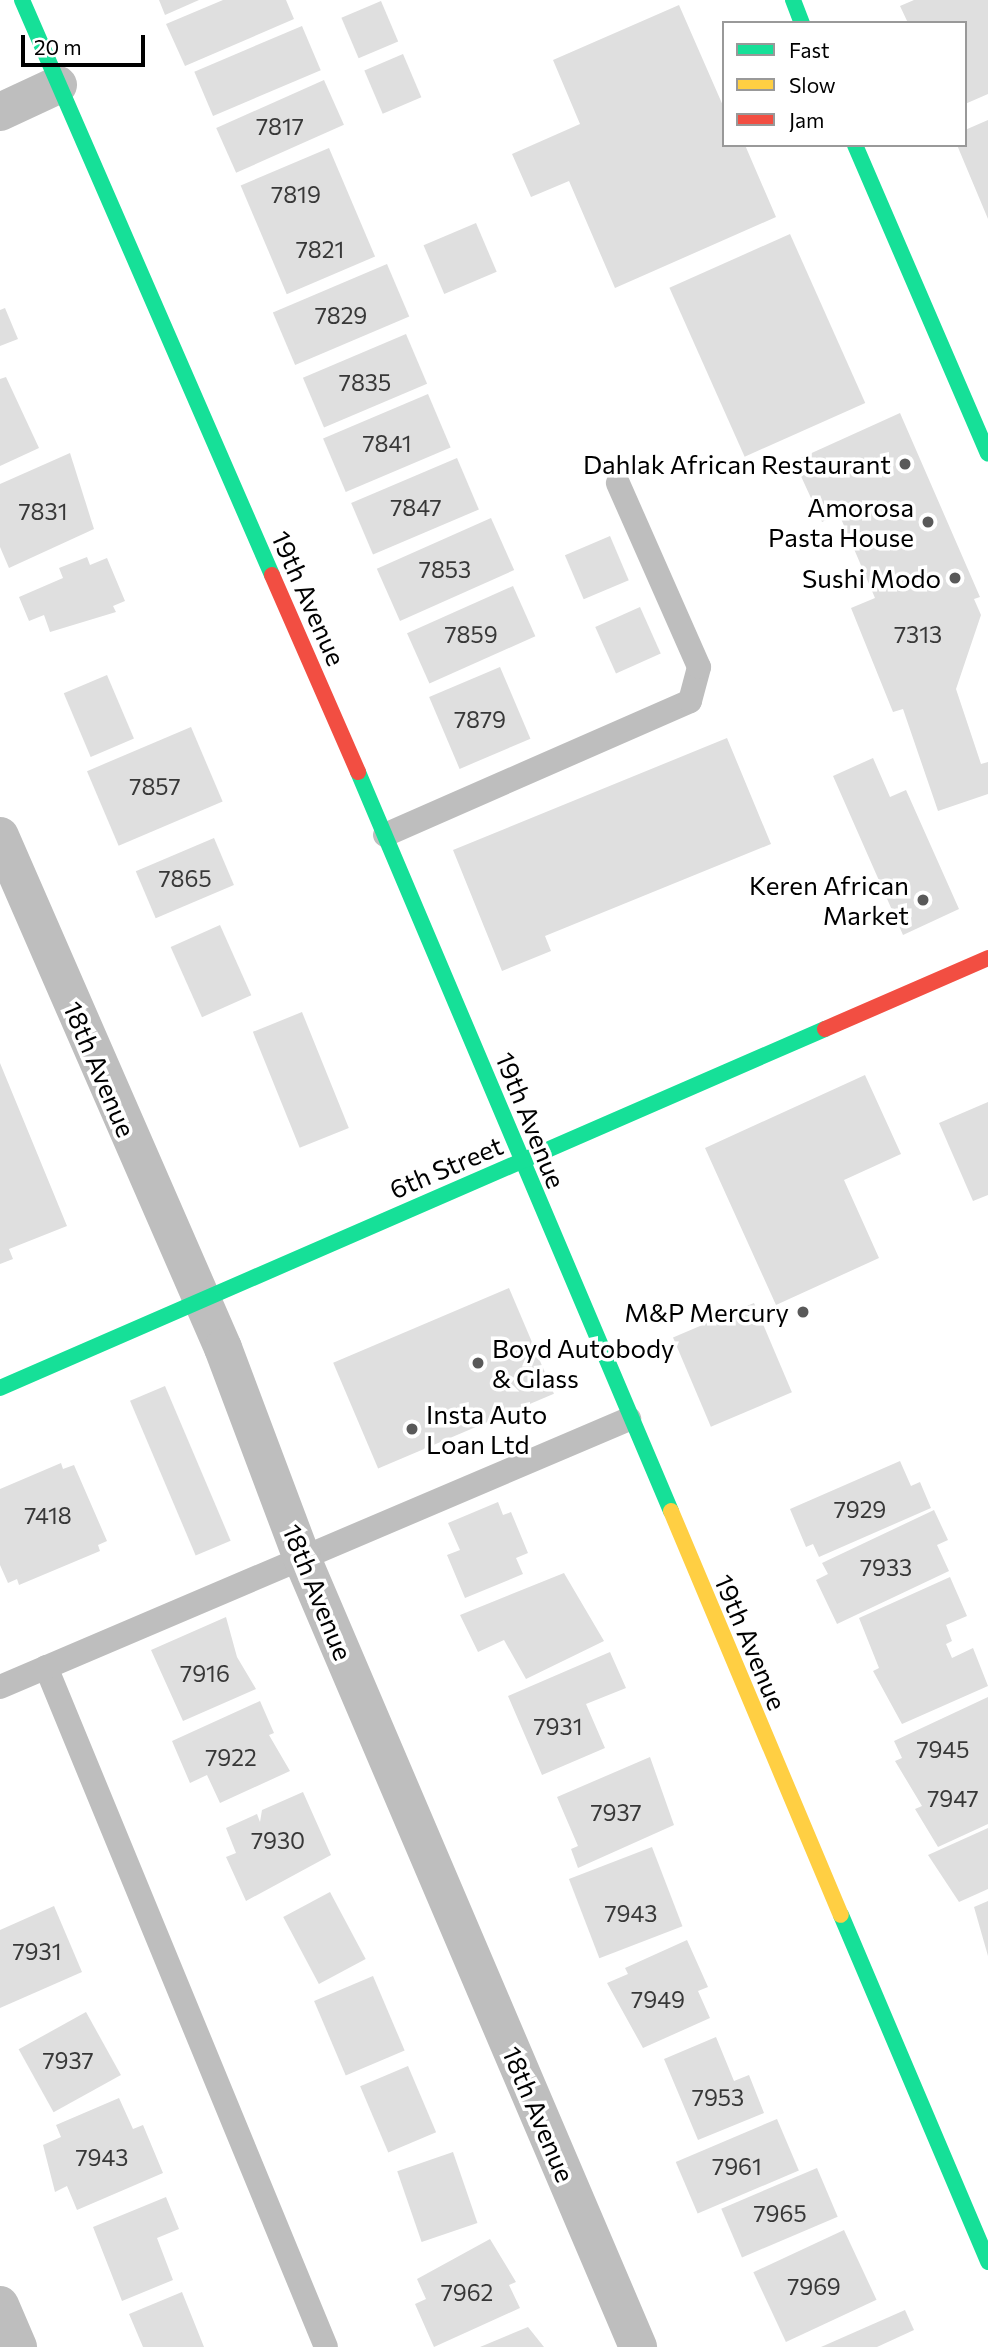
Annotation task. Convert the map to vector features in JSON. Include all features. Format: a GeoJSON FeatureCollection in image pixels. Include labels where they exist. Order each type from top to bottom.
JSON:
{"type":"FeatureCollection","features":[{"type":"Feature","properties":{"kind":"street","name":"19th Avenue"},"geometry":{"type":"LineString","coordinates":[[22,0],[385,835],[629,1419],[988,2262]]}},
{"type":"Feature","properties":{"kind":"street"},"geometry":{"type":"LineString","coordinates":[[793,0],[801,21]]}},
{"type":"Feature","properties":{"kind":"street"},"geometry":{"type":"LineString","coordinates":[[0,112],[58,85]]}},
{"type":"Feature","properties":{"kind":"street"},"geometry":{"type":"LineString","coordinates":[[856,147],[988,454]]}},
{"type":"Feature","properties":{"kind":"street","name":"18th Avenue"},"geometry":{"type":"LineString","coordinates":[[0,836],[202,1299],[301,1556],[638,2347]]}},
{"type":"Feature","properties":{"kind":"street","name":"6th Street"},"geometry":{"type":"LineString","coordinates":[[0,1388],[988,958]]}},
{"type":"Feature","properties":{"kind":"street"},"geometry":{"type":"LineString","coordinates":[[0,2305],[18,2347]]}},
{"type":"Feature","properties":{"kind":"lane"},"geometry":{"type":"LineString","coordinates":[[385,835],[690,701],[699,667],[618,482]]}},
{"type":"Feature","properties":{"kind":"lane"},"geometry":{"type":"LineString","coordinates":[[0,1687],[301,1556],[629,1419]]}},
{"type":"Feature","properties":{"kind":"lane"},"geometry":{"type":"LineString","coordinates":[[46,1667],[326,2347]]}},
{"type":"Feature","properties":{"kind":"building"},"geometry":{"type":"Polygon","coordinates":[[[159,0],[199,0],[165,15],[159,0]]]}},
{"type":"Feature","properties":{"kind":"building"},"geometry":{"type":"Polygon","coordinates":[[[223,0],[286,0],[294,19],[185,66],[166,24],[223,0]]]}},
{"type":"Feature","properties":{"kind":"building"},"geometry":{"type":"Polygon","coordinates":[[[914,0],[988,0],[988,94],[967,103],[967,21],[907,21],[900,6],[914,0]]]}},
{"type":"Feature","properties":{"kind":"building"},"geometry":{"type":"Polygon","coordinates":[[[381,1],[398,42],[359,58],[341,18],[381,1]]]}},
{"type":"Feature","properties":{"kind":"building"},"geometry":{"type":"Polygon","coordinates":[[[679,5],[722,103],[722,147],[746,147],[776,217],[615,288],[569,181],[531,197],[512,154],[580,124],[553,60],[679,5]]]}},
{"type":"Feature","properties":{"kind":"building"},"geometry":{"type":"Polygon","coordinates":[[[302,26],[321,70],[213,116],[194,72],[302,26]]]}},
{"type":"Feature","properties":{"kind":"building"},"geometry":{"type":"Polygon","coordinates":[[[403,54],[421,97],[383,114],[364,70],[403,54]]]}},
{"type":"Feature","properties":{"kind":"building"},"geometry":{"type":"Polygon","coordinates":[[[324,80],[344,125],[236,173],[216,128],[324,80]]]}},
{"type":"Feature","properties":{"kind":"building"},"geometry":{"type":"Polygon","coordinates":[[[988,120],[988,219],[958,147],[967,147],[967,129],[988,120]]]}},
{"type":"Feature","properties":{"kind":"building"},"geometry":{"type":"Polygon","coordinates":[[[329,148],[375,257],[287,294],[241,186],[329,148]]]}},
{"type":"Feature","properties":{"kind":"building"},"geometry":{"type":"Polygon","coordinates":[[[476,223],[497,272],[444,294],[424,245],[476,223]]]}},
{"type":"Feature","properties":{"kind":"building"},"geometry":{"type":"Polygon","coordinates":[[[790,234],[865,403],[745,457],[669,288],[790,234]]]}},
{"type":"Feature","properties":{"kind":"building"},"geometry":{"type":"Polygon","coordinates":[[[387,264],[409,316],[295,365],[273,312],[387,264]]]}},
{"type":"Feature","properties":{"kind":"building"},"geometry":{"type":"Polygon","coordinates":[[[5,308],[18,339],[0,346],[0,310],[5,308]]]}},
{"type":"Feature","properties":{"kind":"building"},"geometry":{"type":"Polygon","coordinates":[[[406,334],[427,384],[324,427],[303,378],[406,334]]]}},
{"type":"Feature","properties":{"kind":"building"},"geometry":{"type":"Polygon","coordinates":[[[6,377],[39,448],[0,466],[0,379],[6,377]]]}},
{"type":"Feature","properties":{"kind":"building"},"geometry":{"type":"Polygon","coordinates":[[[428,394],[451,447],[346,492],[323,439],[428,394]]]}},
{"type":"Feature","properties":{"kind":"building"},"geometry":{"type":"Polygon","coordinates":[[[900,413],[980,597],[974,599],[981,615],[956,689],[981,764],[988,762],[988,794],[938,811],[903,709],[893,712],[851,608],[875,598],[839,514],[822,522],[794,461],[900,413]]]}},
{"type":"Feature","properties":{"kind":"building"},"geometry":{"type":"Polygon","coordinates":[[[70,453],[94,529],[9,568],[0,547],[0,484],[70,453]]]}},
{"type":"Feature","properties":{"kind":"building"},"geometry":{"type":"Polygon","coordinates":[[[457,458],[479,510],[373,554],[351,503],[457,458]]]}},
{"type":"Feature","properties":{"kind":"building"},"geometry":{"type":"Polygon","coordinates":[[[491,518],[514,570],[400,621],[377,569],[491,518]]]}},
{"type":"Feature","properties":{"kind":"building"},"geometry":{"type":"Polygon","coordinates":[[[610,536],[629,580],[584,599],[565,555],[610,536]]]}},
{"type":"Feature","properties":{"kind":"building"},"geometry":{"type":"Polygon","coordinates":[[[87,557],[90,565],[107,558],[125,601],[113,606],[116,612],[50,632],[44,615],[29,621],[19,597],[63,578],[59,568],[87,557]]]}},
{"type":"Feature","properties":{"kind":"building"},"geometry":{"type":"Polygon","coordinates":[[[513,586],[535,636],[429,683],[407,633],[513,586]]]}},
{"type":"Feature","properties":{"kind":"building"},"geometry":{"type":"Polygon","coordinates":[[[640,607],[661,654],[616,674],[595,627],[640,607]]]}},
{"type":"Feature","properties":{"kind":"building"},"geometry":{"type":"Polygon","coordinates":[[[500,667],[530,739],[460,769],[429,697],[500,667]]]}},
{"type":"Feature","properties":{"kind":"building"},"geometry":{"type":"Polygon","coordinates":[[[107,675],[134,739],[91,757],[64,693],[107,675]]]}},
{"type":"Feature","properties":{"kind":"building"},"geometry":{"type":"Polygon","coordinates":[[[191,727],[223,802],[119,846],[87,771],[191,727]]]}},
{"type":"Feature","properties":{"kind":"building"},"geometry":{"type":"Polygon","coordinates":[[[727,738],[771,844],[545,936],[551,951],[502,971],[453,850],[727,738]]]}},
{"type":"Feature","properties":{"kind":"building"},"geometry":{"type":"Polygon","coordinates":[[[873,758],[890,797],[906,790],[959,909],[903,935],[833,776],[873,758]]]}},
{"type":"Feature","properties":{"kind":"building"},"geometry":{"type":"Polygon","coordinates":[[[214,838],[234,885],[156,918],[136,871],[214,838]]]}},
{"type":"Feature","properties":{"kind":"building"},"geometry":{"type":"Polygon","coordinates":[[[220,925],[251,995],[202,1017],[171,947],[220,925]]]}},
{"type":"Feature","properties":{"kind":"building"},"geometry":{"type":"Polygon","coordinates":[[[302,1012],[349,1128],[300,1148],[253,1032],[302,1012]]]}},
{"type":"Feature","properties":{"kind":"building"},"geometry":{"type":"Polygon","coordinates":[[[0,1063],[67,1226],[9,1249],[13,1259],[0,1264],[0,1063]]]}},
{"type":"Feature","properties":{"kind":"building"},"geometry":{"type":"Polygon","coordinates":[[[865,1075],[901,1154],[844,1180],[879,1258],[776,1305],[705,1148],[865,1075]]]}},
{"type":"Feature","properties":{"kind":"building"},"geometry":{"type":"Polygon","coordinates":[[[988,1102],[988,1195],[973,1201],[939,1123],[988,1102]]]}},
{"type":"Feature","properties":{"kind":"building"},"geometry":{"type":"Polygon","coordinates":[[[509,1288],[554,1394],[378,1468],[333,1363],[509,1288]]]}},
{"type":"Feature","properties":{"kind":"building"},"geometry":{"type":"Polygon","coordinates":[[[754,1303],[792,1392],[711,1427],[673,1337],[754,1303]]]}},
{"type":"Feature","properties":{"kind":"building"},"geometry":{"type":"Polygon","coordinates":[[[165,1386],[231,1541],[196,1555],[130,1401],[165,1386]]]}},
{"type":"Feature","properties":{"kind":"building"},"geometry":{"type":"Polygon","coordinates":[[[900,1461],[911,1486],[920,1482],[931,1508],[819,1557],[813,1544],[806,1547],[790,1509],[900,1461]]]}},
{"type":"Feature","properties":{"kind":"building"},"geometry":{"type":"Polygon","coordinates":[[[61,1463],[63,1469],[74,1465],[107,1541],[98,1545],[100,1551],[19,1585],[17,1579],[8,1583],[0,1565],[0,1489],[61,1463]]]}},
{"type":"Feature","properties":{"kind":"building"},"geometry":{"type":"Polygon","coordinates":[[[498,1502],[503,1515],[511,1512],[528,1553],[516,1558],[523,1574],[465,1598],[447,1555],[460,1550],[448,1523],[498,1502]]]}},
{"type":"Feature","properties":{"kind":"building"},"geometry":{"type":"Polygon","coordinates":[[[934,1510],[948,1540],[937,1545],[949,1571],[837,1624],[816,1580],[828,1574],[822,1563],[934,1510]]]}},
{"type":"Feature","properties":{"kind":"building"},"geometry":{"type":"Polygon","coordinates":[[[564,1573],[604,1641],[526,1679],[504,1640],[478,1652],[460,1615],[564,1573]]]}},
{"type":"Feature","properties":{"kind":"building"},"geometry":{"type":"Polygon","coordinates":[[[950,1577],[967,1616],[946,1625],[952,1641],[946,1644],[952,1658],[973,1648],[988,1686],[902,1724],[873,1671],[879,1668],[859,1618],[950,1577]]]}},
{"type":"Feature","properties":{"kind":"building"},"geometry":{"type":"Polygon","coordinates":[[[226,1617],[237,1657],[256,1689],[183,1721],[151,1650],[226,1617]]]}},
{"type":"Feature","properties":{"kind":"building"},"geometry":{"type":"Polygon","coordinates":[[[610,1652],[626,1688],[586,1704],[605,1748],[542,1775],[508,1696],[610,1652]]]}},
{"type":"Feature","properties":{"kind":"building"},"geometry":{"type":"Polygon","coordinates":[[[988,1697],[988,1824],[938,1847],[915,1809],[922,1806],[895,1761],[902,1758],[894,1741],[988,1697]]]}},
{"type":"Feature","properties":{"kind":"building"},"geometry":{"type":"Polygon","coordinates":[[[260,1701],[274,1733],[269,1735],[290,1771],[220,1803],[207,1775],[190,1783],[172,1741],[260,1701]]]}},
{"type":"Feature","properties":{"kind":"building"},"geometry":{"type":"Polygon","coordinates":[[[650,1757],[674,1825],[578,1868],[571,1849],[578,1846],[557,1797],[650,1757]]]}},
{"type":"Feature","properties":{"kind":"building"},"geometry":{"type":"Polygon","coordinates":[[[303,1792],[331,1855],[246,1901],[226,1857],[236,1853],[226,1828],[257,1814],[260,1822],[262,1810],[303,1792]]]}},
{"type":"Feature","properties":{"kind":"building"},"geometry":{"type":"Polygon","coordinates":[[[988,1828],[988,1889],[959,1902],[928,1855],[988,1828]]]}},
{"type":"Feature","properties":{"kind":"building"},"geometry":{"type":"Polygon","coordinates":[[[652,1847],[682,1926],[599,1958],[569,1879],[652,1847]]]}},
{"type":"Feature","properties":{"kind":"building"},"geometry":{"type":"Polygon","coordinates":[[[330,1892],[366,1959],[319,1984],[283,1917],[330,1892]]]}},
{"type":"Feature","properties":{"kind":"building"},"geometry":{"type":"Polygon","coordinates":[[[988,1901],[988,1956],[974,1907],[988,1901]]]}},
{"type":"Feature","properties":{"kind":"building"},"geometry":{"type":"Polygon","coordinates":[[[54,1906],[82,1972],[0,2008],[0,1930],[54,1906]]]}},
{"type":"Feature","properties":{"kind":"building"},"geometry":{"type":"Polygon","coordinates":[[[687,1940],[708,1987],[698,1991],[710,2018],[643,2048],[607,1983],[628,1974],[625,1968],[687,1940]]]}},
{"type":"Feature","properties":{"kind":"building"},"geometry":{"type":"Polygon","coordinates":[[[373,1976],[405,2051],[346,2076],[314,2001],[373,1976]]]}},
{"type":"Feature","properties":{"kind":"building"},"geometry":{"type":"Polygon","coordinates":[[[86,2012],[121,2075],[54,2112],[19,2049],[86,2012]]]}},
{"type":"Feature","properties":{"kind":"building"},"geometry":{"type":"Polygon","coordinates":[[[716,2037],[734,2081],[749,2075],[764,2113],[698,2140],[664,2059],[716,2037]]]}},
{"type":"Feature","properties":{"kind":"building"},"geometry":{"type":"Polygon","coordinates":[[[408,2066],[436,2132],[388,2153],[360,2086],[408,2066]]]}},
{"type":"Feature","properties":{"kind":"building"},"geometry":{"type":"Polygon","coordinates":[[[119,2098],[133,2129],[143,2125],[163,2173],[77,2210],[67,2186],[55,2192],[43,2145],[61,2137],[56,2125],[119,2098]]]}},
{"type":"Feature","properties":{"kind":"building"},"geometry":{"type":"Polygon","coordinates":[[[777,2119],[799,2171],[698,2214],[676,2162],[777,2119]]]}},
{"type":"Feature","properties":{"kind":"building"},"geometry":{"type":"Polygon","coordinates":[[[453,2152],[477,2223],[422,2242],[397,2171],[453,2152]]]}},
{"type":"Feature","properties":{"kind":"building"},"geometry":{"type":"Polygon","coordinates":[[[817,2168],[838,2217],[742,2257],[721,2209],[817,2168]]]}},
{"type":"Feature","properties":{"kind":"building"},"geometry":{"type":"Polygon","coordinates":[[[166,2197],[179,2229],[157,2238],[173,2280],[122,2301],[93,2227],[166,2197]]]}},
{"type":"Feature","properties":{"kind":"building"},"geometry":{"type":"Polygon","coordinates":[[[844,2230],[877,2300],[786,2342],[753,2272],[844,2230]]]}},
{"type":"Feature","properties":{"kind":"building"},"geometry":{"type":"Polygon","coordinates":[[[490,2239],[516,2282],[509,2285],[520,2308],[434,2347],[415,2304],[426,2299],[417,2279],[490,2239]]]}},
{"type":"Feature","properties":{"kind":"building"},"geometry":{"type":"Polygon","coordinates":[[[182,2292],[204,2347],[143,2347],[129,2314],[182,2292]]]}},
{"type":"Feature","properties":{"kind":"building"},"geometry":{"type":"Polygon","coordinates":[[[905,2310],[914,2330],[877,2347],[821,2347],[905,2310]]]}},
{"type":"Feature","properties":{"kind":"building"},"geometry":{"type":"Polygon","coordinates":[[[528,2327],[544,2347],[480,2347],[528,2327]]]}},
{"type":"Feature","properties":{"kind":"traffic: fast"},"geometry":{"type":"LineString","coordinates":[[22,0],[272,575]]}},
{"type":"Feature","properties":{"kind":"traffic: fast"},"geometry":{"type":"LineString","coordinates":[[793,0],[801,21]]}},
{"type":"Feature","properties":{"kind":"traffic: fast"},"geometry":{"type":"LineString","coordinates":[[856,147],[988,454]]}},
{"type":"Feature","properties":{"kind":"traffic: fast"},"geometry":{"type":"LineString","coordinates":[[358,772],[671,1511]]}},
{"type":"Feature","properties":{"kind":"traffic: fast"},"geometry":{"type":"LineString","coordinates":[[0,1388],[825,1029]]}},
{"type":"Feature","properties":{"kind":"traffic: fast"},"geometry":{"type":"LineString","coordinates":[[841,1915],[988,2262]]}},
{"type":"Feature","properties":{"kind":"traffic: slow"},"geometry":{"type":"LineString","coordinates":[[671,1511],[841,1915]]}},
{"type":"Feature","properties":{"kind":"traffic: jam"},"geometry":{"type":"LineString","coordinates":[[272,575],[358,772]]}},
{"type":"Feature","properties":{"kind":"traffic: jam"},"geometry":{"type":"LineString","coordinates":[[825,1029],[988,958]]}},
{"type":"Feature","properties":{"kind":"place","name":"Dahlak African Restaurant"},"geometry":{"type":"Point","coordinates":[905,464]}},
{"type":"Feature","properties":{"kind":"place","name":"Amorosa Pasta House"},"geometry":{"type":"Point","coordinates":[928,522]}},
{"type":"Feature","properties":{"kind":"place","name":"Sushi Modo"},"geometry":{"type":"Point","coordinates":[955,578]}},
{"type":"Feature","properties":{"kind":"place","name":"Keren African Market"},"geometry":{"type":"Point","coordinates":[923,900]}},
{"type":"Feature","properties":{"kind":"place","name":"M&P Mercury"},"geometry":{"type":"Point","coordinates":[803,1312]}},
{"type":"Feature","properties":{"kind":"place","name":"Boyd Autobody & Glass"},"geometry":{"type":"Point","coordinates":[478,1363]}},
{"type":"Feature","properties":{"kind":"place","name":"Insta Auto Loan Ltd"},"geometry":{"type":"Point","coordinates":[412,1429]}}]}
